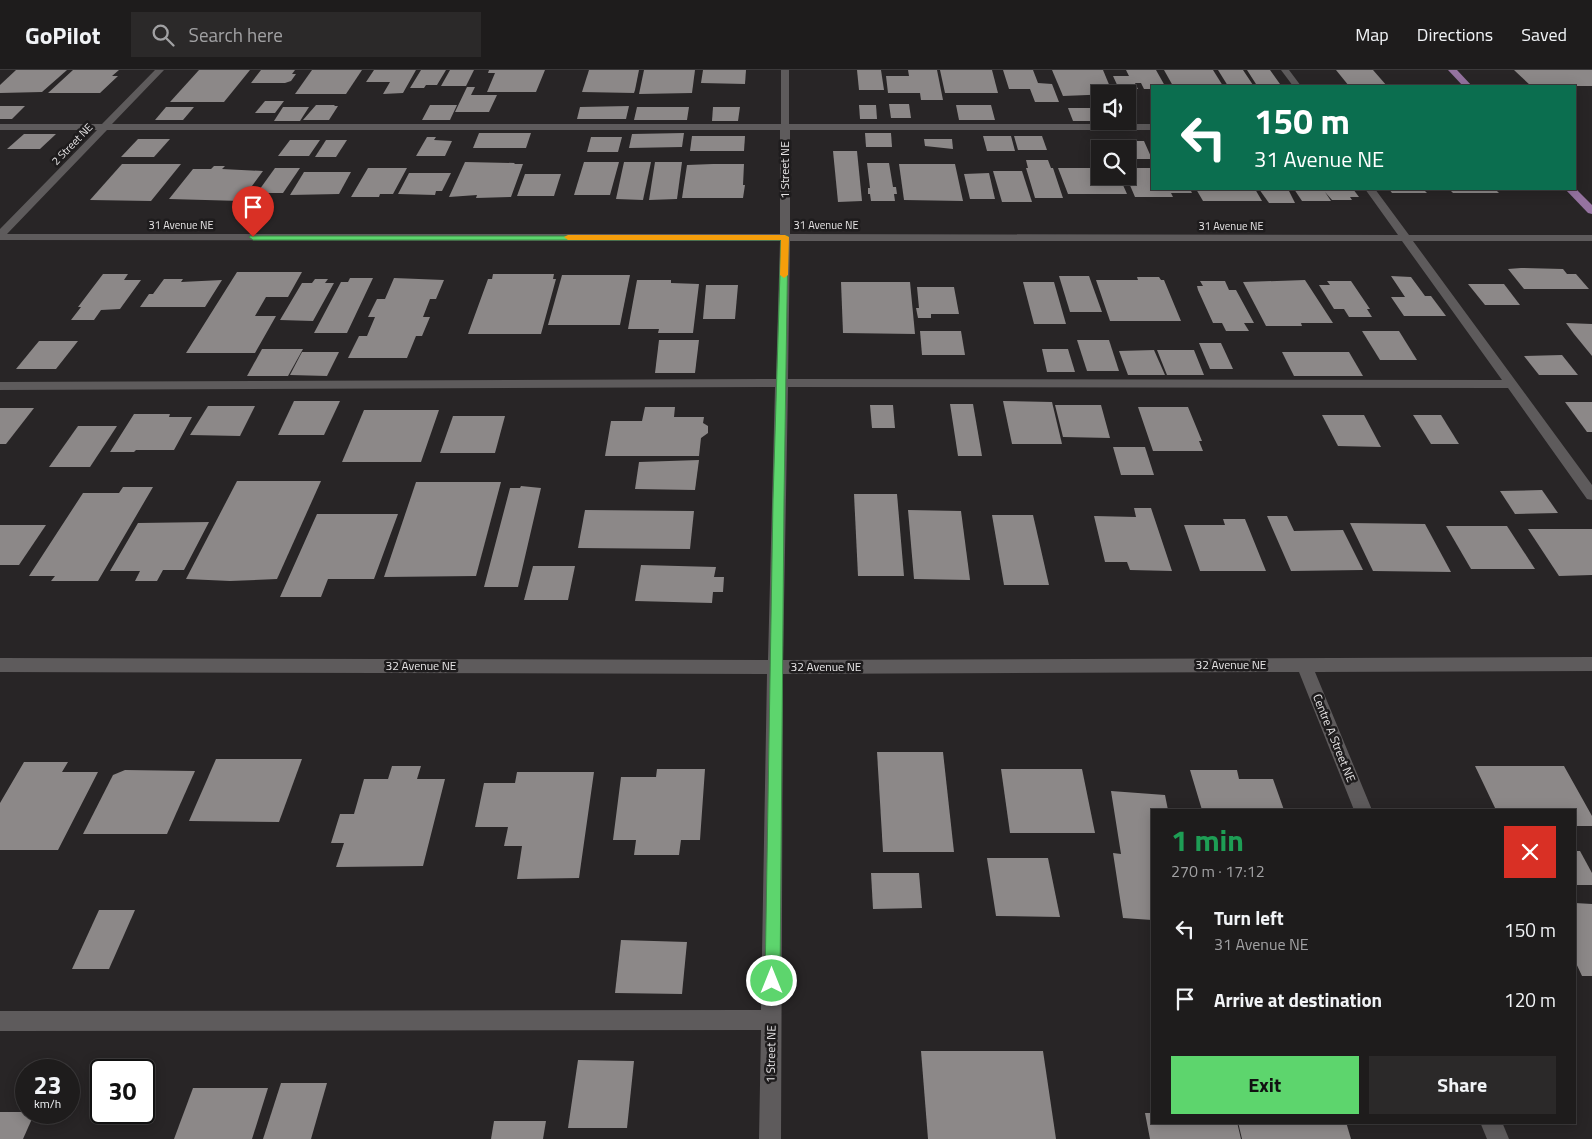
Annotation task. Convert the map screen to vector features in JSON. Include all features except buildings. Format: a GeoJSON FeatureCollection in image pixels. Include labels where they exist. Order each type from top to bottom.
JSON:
{"type":"FeatureCollection","features":[{"type":"Feature","properties":{"kind":"main road"},"geometry":{"type":"LineString","coordinates":[[1452,70],[1467,85]]}},
{"type":"Feature","properties":{"kind":"main road"},"geometry":{"type":"LineString","coordinates":[[1571,190],[1592,211]]}},
{"type":"Feature","properties":{"kind":"street","name":"2 Street NE"},"geometry":{"type":"LineString","coordinates":[[0,236],[160,70]]}},
{"type":"Feature","properties":{"kind":"street","name":"1 Street NE"},"geometry":{"type":"LineString","coordinates":[[770,1139],[780,383],[785,237],[785,70]]}},
{"type":"Feature","properties":{"kind":"street"},"geometry":{"type":"LineString","coordinates":[[1285,70],[1296,85]]}},
{"type":"Feature","properties":{"kind":"street"},"geometry":{"type":"LineString","coordinates":[[0,127],[1151,127]]}},
{"type":"Feature","properties":{"kind":"street"},"geometry":{"type":"LineString","coordinates":[[1371,190],[1592,495]]}},
{"type":"Feature","properties":{"kind":"street","name":"31 Avenue NE"},"geometry":{"type":"LineString","coordinates":[[0,236],[1592,238]]}},
{"type":"Feature","properties":{"kind":"street"},"geometry":{"type":"LineString","coordinates":[[0,386],[780,383],[1512,384]]}},
{"type":"Feature","properties":{"kind":"street","name":"32 Avenue NE"},"geometry":{"type":"LineString","coordinates":[[0,665],[776,667],[1592,664]]}},
{"type":"Feature","properties":{"kind":"street","name":"Centre A Street NE"},"geometry":{"type":"LineString","coordinates":[[1304,665],[1363,809]]}},
{"type":"Feature","properties":{"kind":"street"},"geometry":{"type":"LineString","coordinates":[[0,1021],[772,1020]]}},
{"type":"Feature","properties":{"kind":"street"},"geometry":{"type":"LineString","coordinates":[[1492,1124],[1498,1139]]}},
{"type":"Feature","properties":{"kind":"slow traffic"},"geometry":{"type":"LineString","coordinates":[[568,237],[785,237],[784,275]]}},
{"type":"Feature","properties":{"kind":"route"},"geometry":{"type":"LineString","coordinates":[[253,237],[785,237],[780,383],[772,981]]}}]}
